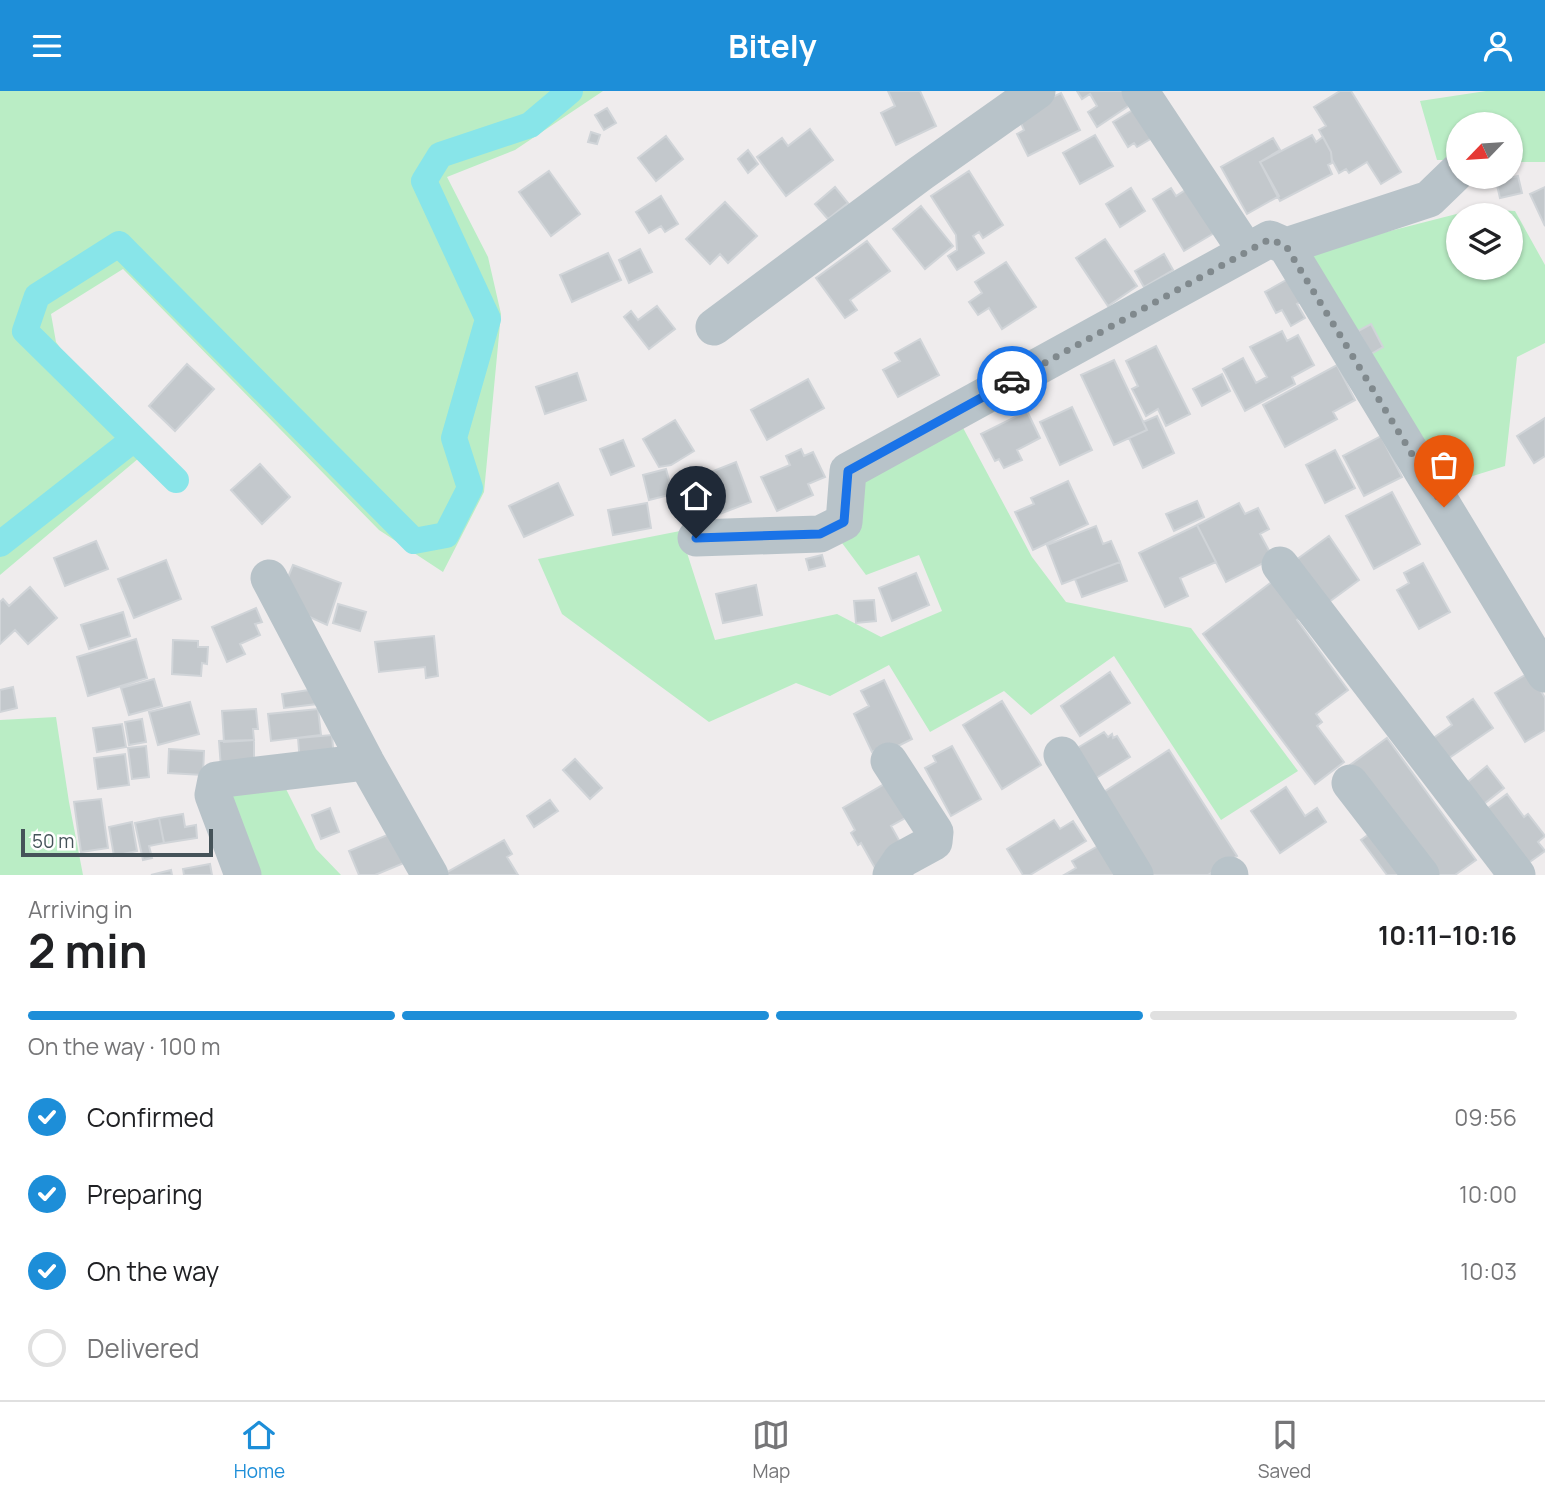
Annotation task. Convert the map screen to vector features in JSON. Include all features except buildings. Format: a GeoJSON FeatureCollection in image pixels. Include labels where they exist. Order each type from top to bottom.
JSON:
{"type":"FeatureCollection","features":[{"type":"Feature","properties":{"kind":"street"},"geometry":{"type":"LineString","coordinates":[[714,327],[1037,91]]}},
{"type":"Feature","properties":{"kind":"street"},"geometry":{"type":"LineString","coordinates":[[1140,91],[1246,251]]}},
{"type":"Feature","properties":{"kind":"street"},"geometry":{"type":"LineString","coordinates":[[1286,246],[1429,199],[1446,183]]}},
{"type":"Feature","properties":{"kind":"street"},"geometry":{"type":"LineString","coordinates":[[696,538],[820,534],[844,522],[848,471],[1270,239],[1286,246],[1545,674]]}},
{"type":"Feature","properties":{"kind":"street"},"geometry":{"type":"LineString","coordinates":[[1280,565],[1517,875]]}},
{"type":"Feature","properties":{"kind":"street"},"geometry":{"type":"LineString","coordinates":[[269,578],[366,762],[430,875]]}},
{"type":"Feature","properties":{"kind":"street"},"geometry":{"type":"LineString","coordinates":[[1062,755],[1135,875]]}},
{"type":"Feature","properties":{"kind":"street"},"geometry":{"type":"LineString","coordinates":[[889,761],[935,832],[934,842],[901,860],[891,875]]}},
{"type":"Feature","properties":{"kind":"street"},"geometry":{"type":"LineString","coordinates":[[243,875],[213,795],[216,780],[366,762]]}},
{"type":"Feature","properties":{"kind":"street"},"geometry":{"type":"LineString","coordinates":[[1350,783],[1421,875]]}},
{"type":"Feature","properties":{"kind":"green space"},"geometry":{"type":"Polygon","coordinates":[[[0,91],[603,91],[515,150],[447,177],[488,257],[501,314],[484,492],[443,572],[379,530],[123,269],[51,314],[56,342],[139,458],[0,575],[0,91]]]}},
{"type":"Feature","properties":{"kind":"green space"},"geometry":{"type":"Polygon","coordinates":[[[1486,91],[1545,91],[1545,162],[1523,162],[1523,112],[1446,112],[1446,160],[1437,160],[1420,101],[1486,91]]]}},
{"type":"Feature","properties":{"kind":"green space"},"geometry":{"type":"Polygon","coordinates":[[[1446,217],[1446,280],[1523,280],[1523,225],[1545,265],[1545,343],[1517,357],[1505,466],[1450,483],[1304,253],[1446,217]]]}},
{"type":"Feature","properties":{"kind":"green space"},"geometry":{"type":"Polygon","coordinates":[[[961,424],[1032,557],[1066,602],[1191,628],[1298,771],[1221,820],[1114,656],[1031,715],[1004,691],[930,732],[889,665],[830,696],[796,683],[709,722],[562,614],[538,559],[680,531],[715,640],[837,614],[881,637],[942,611],[919,555],[866,575],[836,535],[854,473],[961,424]]]}},
{"type":"Feature","properties":{"kind":"green space"},"geometry":{"type":"Polygon","coordinates":[[[56,717],[83,875],[0,875],[0,720],[56,717]]]}},
{"type":"Feature","properties":{"kind":"green space"},"geometry":{"type":"Polygon","coordinates":[[[283,783],[316,849],[341,875],[252,875],[219,792],[283,783]]]}},
{"type":"Feature","properties":{"kind":"waterway"},"geometry":{"type":"LineString","coordinates":[[176,480],[25,331],[37,296],[119,244],[414,541],[446,535],[470,488],[454,438],[488,319],[424,181],[440,155],[530,125],[570,91]]}},
{"type":"Feature","properties":{"kind":"waterway"},"geometry":{"type":"LineString","coordinates":[[0,544],[134,439]]}},
{"type":"Feature","properties":{"kind":"way so far"},"geometry":{"type":"LineString","coordinates":[[1012,381],[1270,239],[1286,246],[1444,507]]}},
{"type":"Feature","properties":{"kind":"route"},"geometry":{"type":"LineString","coordinates":[[696,538],[820,534],[844,522],[848,471],[1012,381]]}}]}
